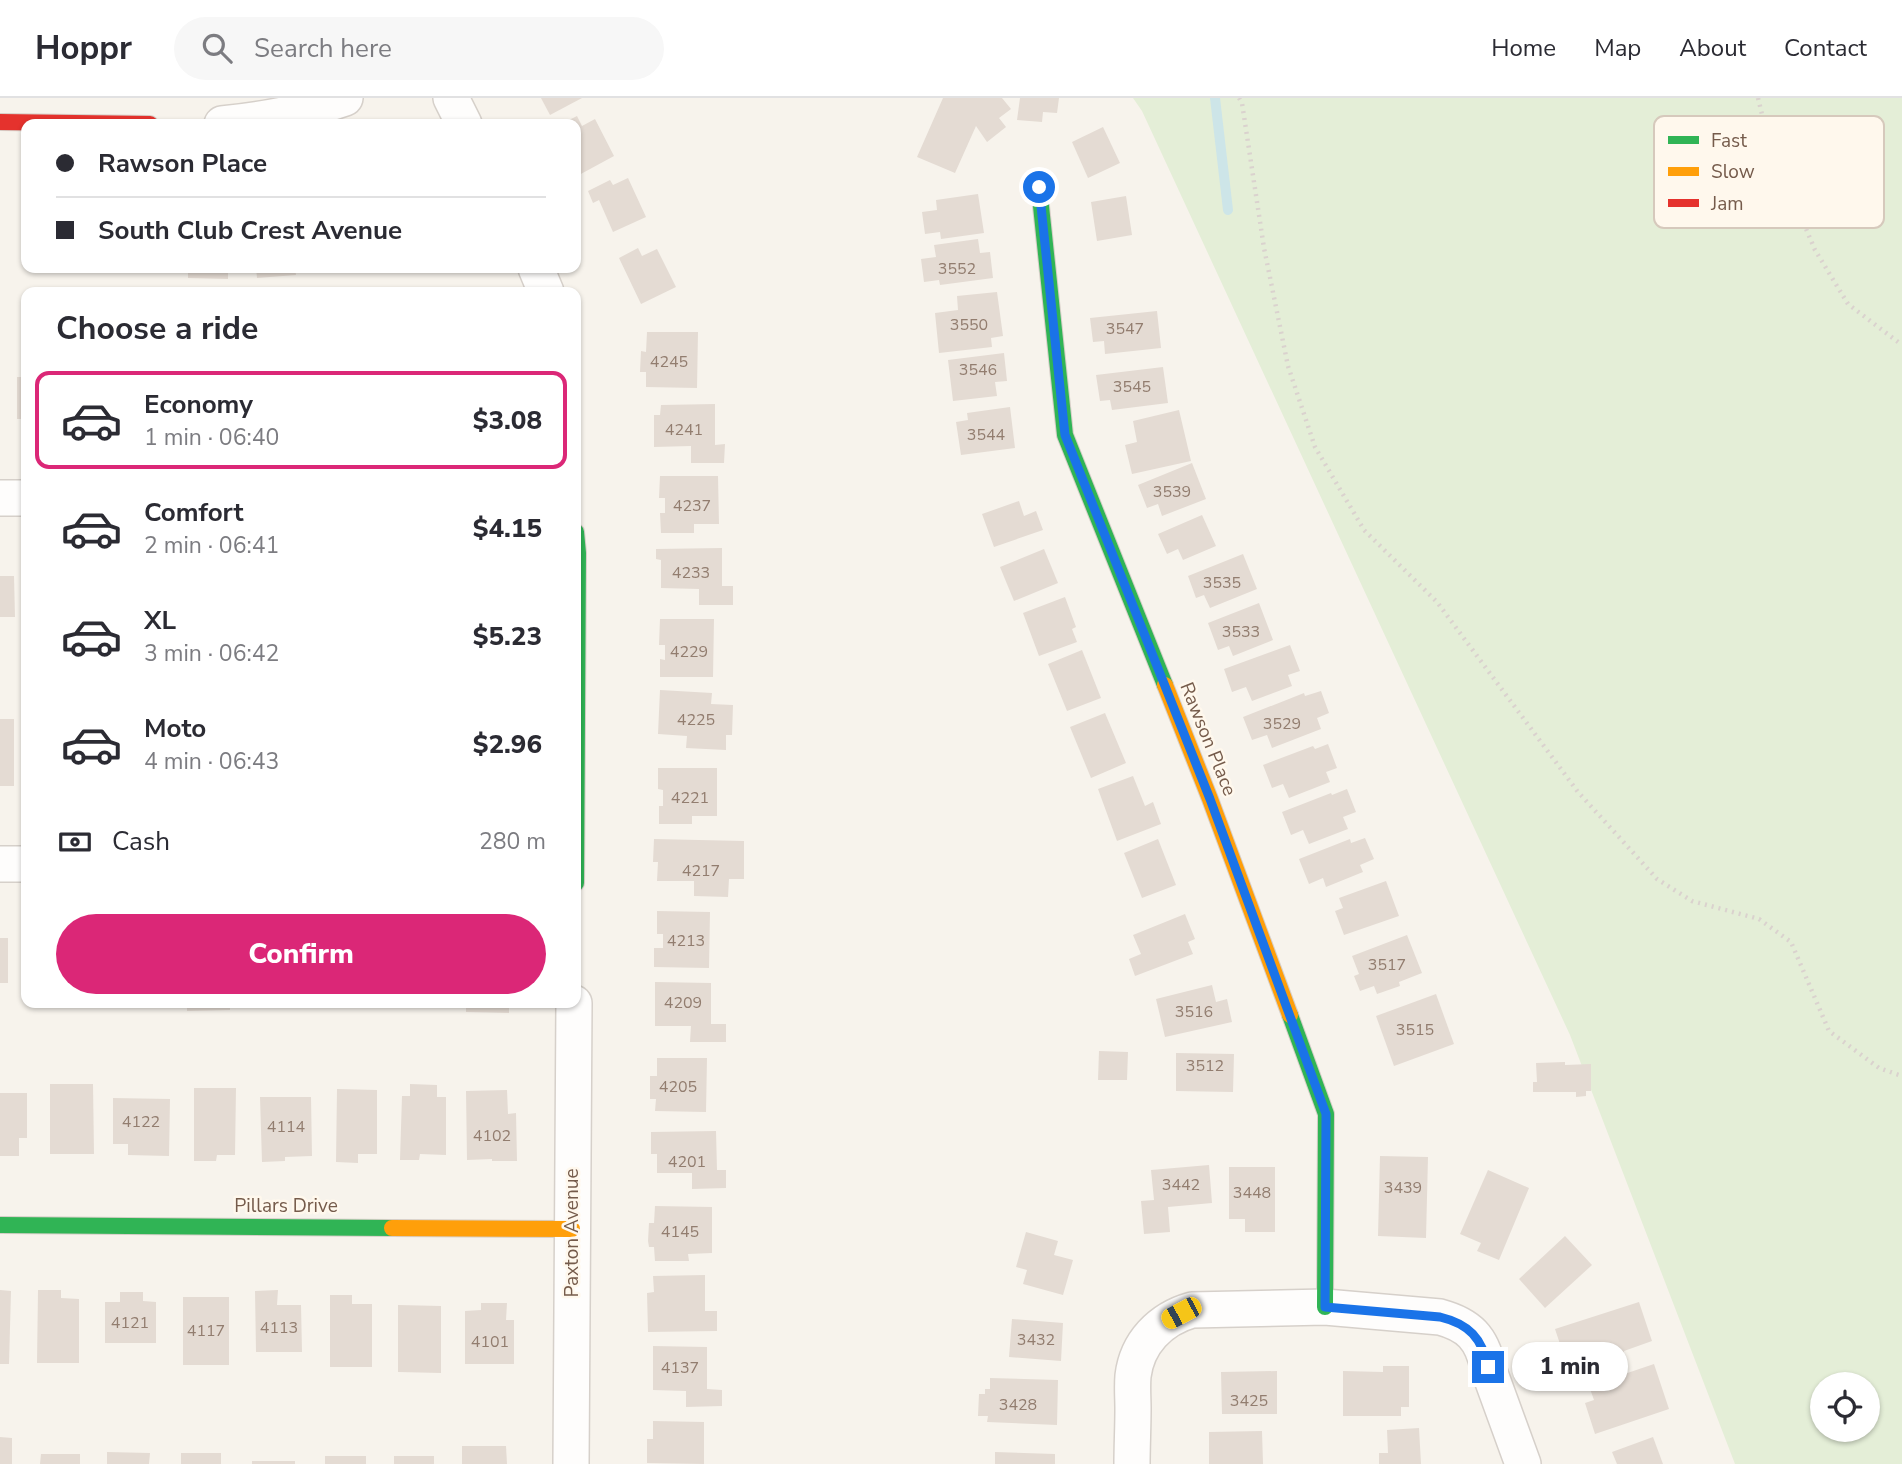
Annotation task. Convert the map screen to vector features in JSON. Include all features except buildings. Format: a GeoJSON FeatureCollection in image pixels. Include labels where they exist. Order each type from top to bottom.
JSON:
{"type":"FeatureCollection","features":[{"type":"Feature","properties":{"kind":"street"},"geometry":{"type":"LineString","coordinates":[[273,119],[345,98]]}},
{"type":"Feature","properties":{"kind":"street"},"geometry":{"type":"LineString","coordinates":[[451,98],[462,119]]}},
{"type":"Feature","properties":{"kind":"street"},"geometry":{"type":"LineString","coordinates":[[0,122],[21,122]]}},
{"type":"Feature","properties":{"kind":"street","name":"Rawson Place"},"geometry":{"type":"LineString","coordinates":[[1039,187],[1065,435],[1210,799],[1326,1114],[1325,1307]]}},
{"type":"Feature","properties":{"kind":"street"},"geometry":{"type":"LineString","coordinates":[[0,498],[21,498]]}},
{"type":"Feature","properties":{"kind":"street"},"geometry":{"type":"LineString","coordinates":[[0,864],[21,864]]}},
{"type":"Feature","properties":{"kind":"street","name":"Paxton Avenue"},"geometry":{"type":"LineString","coordinates":[[571,1464],[574,1008]]}},
{"type":"Feature","properties":{"kind":"street","name":"Pillars Drive"},"geometry":{"type":"LineString","coordinates":[[0,1225],[572,1229]]}},
{"type":"Feature","properties":{"kind":"street"},"geometry":{"type":"LineString","coordinates":[[1132,1464],[1133,1375],[1138,1355],[1148,1337],[1163,1323],[1192,1310],[1325,1307],[1440,1317],[1456,1321],[1476,1336],[1484,1351],[1522,1464]]}},
{"type":"Feature","properties":{"kind":"path"},"geometry":{"type":"LineString","coordinates":[[1239,98],[1242,103],[1264,248],[1288,366],[1315,447],[1364,530],[1437,602],[1578,792],[1657,879],[1692,901],[1759,919],[1791,942],[1829,1031],[1879,1068],[1902,1076]]}},
{"type":"Feature","properties":{"kind":"path"},"geometry":{"type":"LineString","coordinates":[[1758,98],[1762,116]]}},
{"type":"Feature","properties":{"kind":"path"},"geometry":{"type":"LineString","coordinates":[[1806,228],[1815,250],[1848,304],[1902,345]]}},
{"type":"Feature","properties":{"kind":"green space"},"geometry":{"type":"Polygon","coordinates":[[[1133,98],[1902,98],[1902,1464],[1735,1464],[1570,1035],[1142,111],[1133,98]]]}},
{"type":"Feature","properties":{"kind":"waterway"},"geometry":{"type":"LineString","coordinates":[[1215,98],[1228,210]]}},
{"type":"Feature","properties":{"kind":"traffic: fast"},"geometry":{"type":"LineString","coordinates":[[1039,187],[1065,435],[1165,685]]}},
{"type":"Feature","properties":{"kind":"traffic: fast"},"geometry":{"type":"LineString","coordinates":[[1290,1015],[1326,1114],[1325,1307]]}},
{"type":"Feature","properties":{"kind":"traffic: fast"},"geometry":{"type":"LineString","coordinates":[[0,1225],[392,1228]]}},
{"type":"Feature","properties":{"kind":"traffic: slow"},"geometry":{"type":"LineString","coordinates":[[1165,685],[1290,1015]]}},
{"type":"Feature","properties":{"kind":"traffic: slow"},"geometry":{"type":"LineString","coordinates":[[392,1228],[572,1229]]}},
{"type":"Feature","properties":{"kind":"traffic: jam"},"geometry":{"type":"LineString","coordinates":[[0,122],[21,122]]}},
{"type":"Feature","properties":{"kind":"route"},"geometry":{"type":"LineString","coordinates":[[1039,187],[1065,435],[1210,799],[1326,1114],[1325,1307],[1440,1317],[1456,1321],[1476,1336],[1488,1367]]}}]}
